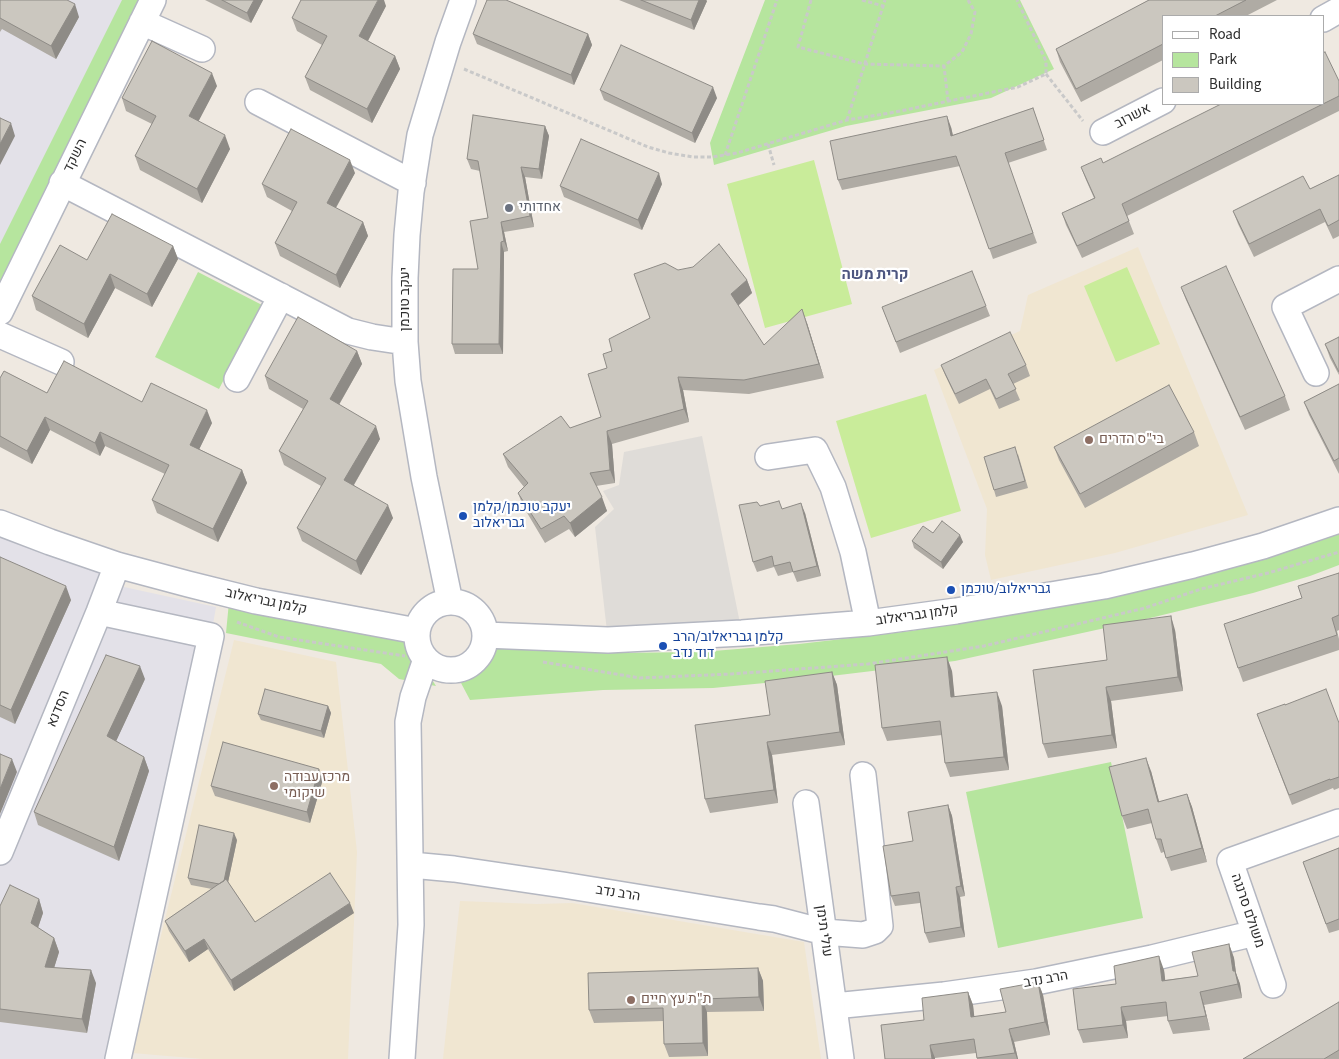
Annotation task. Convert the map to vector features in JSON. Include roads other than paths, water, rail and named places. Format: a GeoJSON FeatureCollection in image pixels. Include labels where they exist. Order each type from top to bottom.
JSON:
{"type":"FeatureCollection","features":[{"type":"Feature","properties":{"kind":"street","name":"יעקב טוכמן"},"geometry":{"type":"LineString","coordinates":[[450,602],[408,381],[406,244],[412,182],[420,135],[442,60],[464,0]]}},
{"type":"Feature","properties":{"kind":"street"},"geometry":{"type":"LineString","coordinates":[[1324,17],[1339,8],[1336,0]]}},
{"type":"Feature","properties":{"kind":"street"},"geometry":{"type":"LineString","coordinates":[[147,11],[202,49]]}},
{"type":"Feature","properties":{"kind":"street","name":"השקד"},"geometry":{"type":"LineString","coordinates":[[0,312],[147,11]]}},
{"type":"Feature","properties":{"kind":"street"},"geometry":{"type":"LineString","coordinates":[[258,102],[412,182]]}},
{"type":"Feature","properties":{"kind":"street","name":"אשרוב"},"geometry":{"type":"LineString","coordinates":[[1103,132],[1162,102]]}},
{"type":"Feature","properties":{"kind":"street"},"geometry":{"type":"LineString","coordinates":[[62,183],[348,331],[406,342]]}},
{"type":"Feature","properties":{"kind":"street"},"geometry":{"type":"LineString","coordinates":[[1316,373],[1285,306],[1339,279]]}},
{"type":"Feature","properties":{"kind":"street"},"geometry":{"type":"LineString","coordinates":[[237,379],[281,296]]}},
{"type":"Feature","properties":{"kind":"street"},"geometry":{"type":"LineString","coordinates":[[0,334],[62,362]]}},
{"type":"Feature","properties":{"kind":"street"},"geometry":{"type":"LineString","coordinates":[[768,457],[815,450],[832,487],[853,552],[868,623]]}},
{"type":"Feature","properties":{"kind":"street","name":"קלמן גבריאלוב"},"geometry":{"type":"LineString","coordinates":[[0,507],[117,565]]}},
{"type":"Feature","properties":{"kind":"street","name":"קלמן גבריאלוב"},"geometry":{"type":"LineString","coordinates":[[485,636],[608,640],[742,633],[868,623],[956,611],[1104,586],[1263,546],[1339,520]]}},
{"type":"Feature","properties":{"kind":"street","name":"קלמן גבריאלוב"},"geometry":{"type":"LineString","coordinates":[[0,522],[50,542],[117,565],[256,601],[417,631]]}},
{"type":"Feature","properties":{"kind":"street","name":"הסדנא"},"geometry":{"type":"LineString","coordinates":[[0,852],[117,565]]}},
{"type":"Feature","properties":{"kind":"street"},"geometry":{"type":"LineString","coordinates":[[450,602],[470,607],[482,622],[485,636],[484,646],[478,658],[469,665],[456,670],[445,670],[432,664],[426,659],[419,648],[417,640],[417,631],[422,619],[428,612],[438,605],[450,602]]}},
{"type":"Feature","properties":{"kind":"street"},"geometry":{"type":"LineString","coordinates":[[99,612],[211,636],[118,1059]]}},
{"type":"Feature","properties":{"kind":"street"},"geometry":{"type":"LineString","coordinates":[[402,1059],[411,925],[408,722],[413,697],[426,659]]}},
{"type":"Feature","properties":{"kind":"street","name":"הרב נדב"},"geometry":{"type":"LineString","coordinates":[[410,865],[454,869],[563,885],[774,919],[824,932],[863,935],[875,931],[880,926],[863,775]]}},
{"type":"Feature","properties":{"kind":"street","name":"עולי תימן"},"geometry":{"type":"LineString","coordinates":[[806,802],[841,1059]]}},
{"type":"Feature","properties":{"kind":"street","name":"משולם סרנגה"},"geometry":{"type":"LineString","coordinates":[[1273,986],[1230,862],[1339,822]]}},
{"type":"Feature","properties":{"kind":"street","name":"הרב נדב"},"geometry":{"type":"LineString","coordinates":[[834,1006],[944,995],[1036,982],[1152,958],[1255,933]]}},
{"type":"Feature","properties":{"kind":"place","name":"אחדותי"},"geometry":{"type":"Point","coordinates":[509,208]}},
{"type":"Feature","properties":{"kind":"place","name":"בי\"ס הדרים"},"geometry":{"type":"Point","coordinates":[1089,440]}},
{"type":"Feature","properties":{"kind":"place","name":"יעקב טוכמן/קלמן גבריאלוב"},"geometry":{"type":"Point","coordinates":[463,516]}},
{"type":"Feature","properties":{"kind":"place","name":"גבריאלוב/טוכמן"},"geometry":{"type":"Point","coordinates":[951,590]}},
{"type":"Feature","properties":{"kind":"place","name":"קלמן גבריאלוב/הרב דוד נדב"},"geometry":{"type":"Point","coordinates":[663,646]}},
{"type":"Feature","properties":{"kind":"place","name":"מרכז עבודה שיקומי"},"geometry":{"type":"Point","coordinates":[274,786]}},
{"type":"Feature","properties":{"kind":"place","name":"ת\"ת עץ חיים"},"geometry":{"type":"Point","coordinates":[631,1000]}},
{"type":"Feature","properties":{"kind":"district","name":"קרית משה"},"geometry":{"type":"Point","coordinates":[875,276]}}]}
